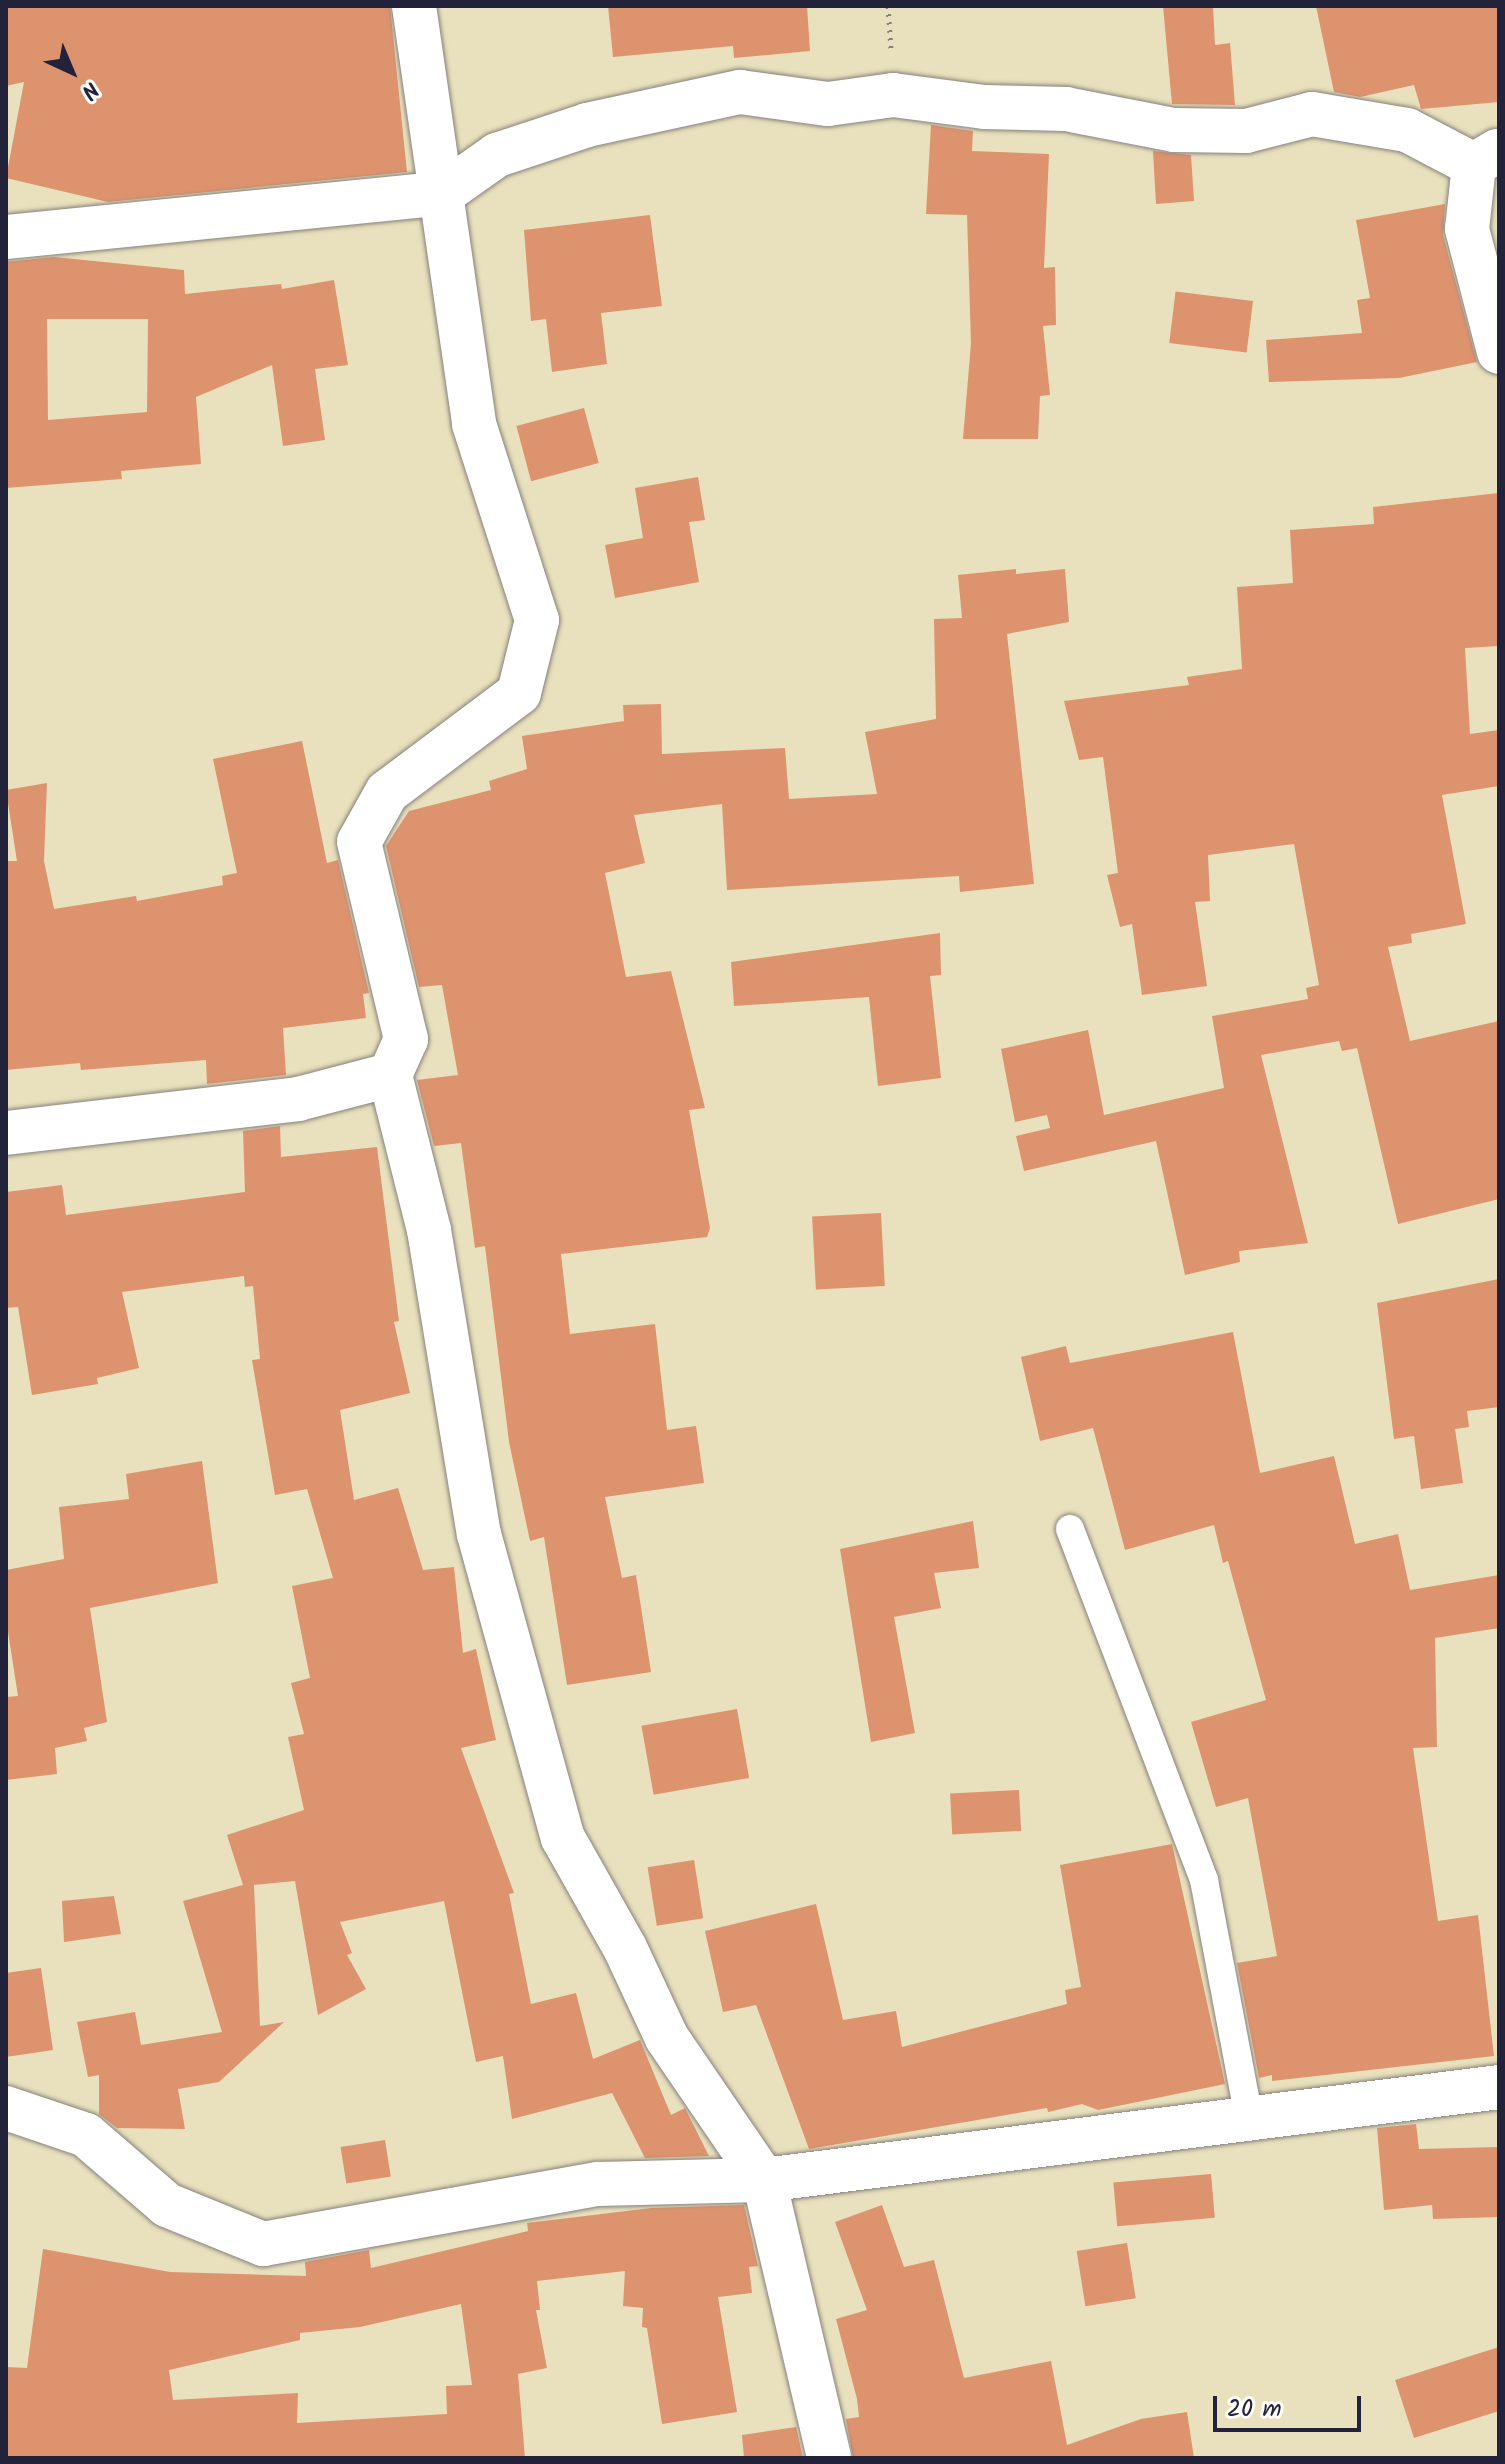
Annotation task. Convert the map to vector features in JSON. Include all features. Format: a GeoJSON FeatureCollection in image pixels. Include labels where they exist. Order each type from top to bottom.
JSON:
{"type":"FeatureCollection","features":[{"type":"Feature","properties":{"kind":"street"},"geometry":{"type":"LineString","coordinates":[[414,6],[474,424],[537,620],[519,693],[387,792],[359,842],[406,1039],[390,1075],[429,1230],[479,1534],[563,1838],[625,1948],[667,2038],[764,2180],[829,2458]]}},
{"type":"Feature","properties":{"kind":"street"},"geometry":{"type":"LineString","coordinates":[[6,237],[443,193],[497,155],[587,125],[740,92],[828,104],[893,95],[1066,109],[1174,130],[1246,131],[1312,114],[1407,130],[1486,157],[1467,229],[1499,352]]}},
{"type":"Feature","properties":{"kind":"street"},"geometry":{"type":"LineString","coordinates":[[6,1133],[298,1099],[390,1075]]}},
{"type":"Feature","properties":{"kind":"street"},"geometry":{"type":"LineString","coordinates":[[6,2108],[86,2135],[167,2205],[263,2244],[598,2184],[764,2180],[1499,2087]]}},
{"type":"Feature","properties":{"kind":"lane"},"geometry":{"type":"LineString","coordinates":[[1070,1529],[1204,1880],[1249,2119]]}},
{"type":"Feature","properties":{"kind":"building"},"geometry":{"type":"Polygon","coordinates":[[[6,6],[390,6],[407,172],[108,202],[6,178],[24,82],[6,86],[6,6]]]}},
{"type":"Feature","properties":{"kind":"building"},"geometry":{"type":"Polygon","coordinates":[[[608,6],[807,6],[810,51],[734,58],[733,46],[613,57],[608,6]]]}},
{"type":"Feature","properties":{"kind":"building"},"geometry":{"type":"Polygon","coordinates":[[[1163,6],[1213,6],[1215,45],[1230,43],[1235,105],[1172,104],[1163,6]]]}},
{"type":"Feature","properties":{"kind":"building"},"geometry":{"type":"Polygon","coordinates":[[[1316,6],[1499,6],[1499,102],[1421,109],[1414,85],[1360,97],[1334,92],[1316,6]]]}},
{"type":"Feature","properties":{"kind":"building"},"geometry":{"type":"Polygon","coordinates":[[[931,125],[973,131],[972,151],[1049,154],[1044,268],[1055,267],[1056,325],[1043,326],[1050,395],[1040,396],[1038,439],[963,439],[971,343],[967,215],[926,214],[931,125]]]}},
{"type":"Feature","properties":{"kind":"building"},"geometry":{"type":"Polygon","coordinates":[[[1153,151],[1191,155],[1194,201],[1156,204],[1153,151]]]}},
{"type":"Feature","properties":{"kind":"building"},"geometry":{"type":"Polygon","coordinates":[[[1445,204],[1443,235],[1477,362],[1399,378],[1269,382],[1266,340],[1362,333],[1357,300],[1370,298],[1356,220],[1445,204]]]}},
{"type":"Feature","properties":{"kind":"building"},"geometry":{"type":"Polygon","coordinates":[[[650,215],[662,306],[601,313],[607,364],[552,372],[546,319],[531,321],[524,230],[650,215]]]}},
{"type":"Feature","properties":{"kind":"building"},"geometry":{"type":"Polygon","coordinates":[[[54,257],[184,270],[185,294],[281,284],[282,289],[334,280],[348,365],[315,369],[325,440],[283,446],[272,365],[196,397],[201,464],[121,471],[122,479],[6,488],[6,262],[54,257]],[[47,319],[48,420],[147,412],[148,319],[47,319]]]}},
{"type":"Feature","properties":{"kind":"building"},"geometry":{"type":"Polygon","coordinates":[[[1176,291],[1253,301],[1247,353],[1169,343],[1176,291]]]}},
{"type":"Feature","properties":{"kind":"building"},"geometry":{"type":"Polygon","coordinates":[[[584,408],[599,463],[531,481],[516,426],[584,408]]]}},
{"type":"Feature","properties":{"kind":"building"},"geometry":{"type":"Polygon","coordinates":[[[698,477],[705,520],[689,522],[699,582],[615,598],[605,545],[643,538],[635,488],[698,477]]]}},
{"type":"Feature","properties":{"kind":"building"},"geometry":{"type":"Polygon","coordinates":[[[1499,493],[1499,646],[1465,648],[1470,734],[1499,730],[1499,786],[1442,795],[1466,924],[1411,934],[1412,943],[1388,947],[1410,1041],[1499,1021],[1499,1199],[1398,1224],[1357,1048],[1342,1051],[1339,1041],[1261,1055],[1308,1243],[1239,1251],[1240,1262],[1185,1275],[1156,1141],[1024,1171],[1016,1136],[1050,1128],[1047,1115],[1015,1122],[1001,1049],[1088,1030],[1104,1115],[1224,1088],[1212,1016],[1308,999],[1306,988],[1319,985],[1294,844],[1208,855],[1210,901],[1195,902],[1207,986],[1142,995],[1132,924],[1120,927],[1107,875],[1118,873],[1103,757],[1079,760],[1064,701],[1189,685],[1187,677],[1242,669],[1237,587],[1293,583],[1290,530],[1374,524],[1373,507],[1499,493]]]}},
{"type":"Feature","properties":{"kind":"building"},"geometry":{"type":"Polygon","coordinates":[[[1016,569],[1016,574],[1065,569],[1069,622],[1007,634],[1034,884],[960,892],[959,876],[727,890],[722,804],[634,815],[645,863],[605,873],[626,977],[671,971],[705,1108],[689,1110],[710,1228],[707,1237],[561,1254],[570,1334],[655,1324],[667,1430],[696,1426],[704,1483],[605,1497],[622,1578],[636,1575],[651,1672],[567,1685],[544,1537],[530,1541],[509,1442],[485,1246],[475,1248],[461,1143],[434,1146],[417,1080],[458,1075],[442,985],[419,987],[386,846],[409,811],[491,790],[489,781],[527,769],[522,736],[624,721],[623,705],[661,704],[662,754],[785,748],[789,799],[877,794],[865,732],[936,719],[934,619],[962,618],[958,575],[1016,569]]]}},
{"type":"Feature","properties":{"kind":"building"},"geometry":{"type":"Polygon","coordinates":[[[302,741],[327,863],[338,860],[369,993],[363,994],[366,1018],[283,1028],[286,1075],[207,1084],[206,1060],[81,1070],[80,1063],[6,1070],[6,861],[17,861],[6,790],[47,783],[44,861],[54,909],[136,896],[137,901],[223,885],[222,876],[237,873],[213,759],[302,741]]]}},
{"type":"Feature","properties":{"kind":"building"},"geometry":{"type":"Polygon","coordinates":[[[940,933],[941,975],[930,976],[941,1078],[878,1086],[869,997],[734,1006],[731,962],[940,933]]]}},
{"type":"Feature","properties":{"kind":"building"},"geometry":{"type":"Polygon","coordinates":[[[280,1126],[281,1157],[377,1147],[399,1321],[394,1322],[410,1393],[340,1410],[354,1500],[398,1488],[423,1570],[454,1567],[463,1653],[476,1649],[496,1740],[461,1748],[514,1893],[509,1894],[531,2004],[576,1993],[593,2059],[640,2040],[671,2115],[685,2108],[709,2156],[645,2158],[612,2093],[512,2119],[503,2056],[476,2062],[444,1901],[340,1922],[352,1953],[347,1955],[366,1989],[318,2015],[295,1881],[254,1885],[260,2026],[284,2022],[219,2082],[178,2089],[185,2129],[117,2128],[99,2114],[99,2075],[88,2077],[77,2022],[135,2012],[141,2045],[222,2032],[183,1901],[243,1885],[227,1835],[304,1810],[288,1737],[304,1734],[291,1683],[310,1678],[292,1586],[333,1578],[307,1489],[275,1495],[252,1360],[260,1359],[253,1286],[245,1287],[244,1276],[122,1292],[139,1368],[97,1378],[98,1384],[32,1395],[18,1307],[6,1308],[6,1192],[62,1185],[66,1215],[245,1192],[243,1131],[280,1126]]]}},
{"type":"Feature","properties":{"kind":"building"},"geometry":{"type":"Polygon","coordinates":[[[881,1213],[885,1286],[816,1290],[812,1217],[881,1213]]]}},
{"type":"Feature","properties":{"kind":"building"},"geometry":{"type":"Polygon","coordinates":[[[1499,1279],[1499,1407],[1467,1411],[1469,1427],[1455,1429],[1463,1483],[1421,1489],[1414,1436],[1394,1439],[1377,1303],[1499,1279]]]}},
{"type":"Feature","properties":{"kind":"building"},"geometry":{"type":"Polygon","coordinates":[[[1233,1332],[1260,1473],[1334,1456],[1355,1544],[1398,1534],[1410,1590],[1499,1575],[1499,1628],[1435,1638],[1437,1747],[1413,1748],[1438,1921],[1478,1915],[1494,2056],[1272,2081],[1272,2075],[1259,2078],[1237,1963],[1277,1956],[1248,1798],[1216,1807],[1191,1722],[1266,1700],[1228,1561],[1223,1563],[1214,1525],[1125,1550],[1093,1428],[1040,1441],[1021,1357],[1066,1346],[1070,1363],[1233,1332]]]}},
{"type":"Feature","properties":{"kind":"building"},"geometry":{"type":"Polygon","coordinates":[[[202,1461],[218,1583],[90,1608],[107,1722],[84,1728],[87,1741],[55,1748],[57,1774],[6,1780],[6,1697],[18,1696],[6,1619],[6,1570],[64,1559],[59,1507],[129,1499],[126,1474],[202,1461]]]}},
{"type":"Feature","properties":{"kind":"building"},"geometry":{"type":"Polygon","coordinates":[[[973,1521],[979,1568],[934,1573],[941,1608],[894,1617],[915,1733],[871,1742],[840,1549],[973,1521]]]}},
{"type":"Feature","properties":{"kind":"building"},"geometry":{"type":"Polygon","coordinates":[[[737,1709],[749,1778],[654,1795],[641,1726],[737,1709]]]}},
{"type":"Feature","properties":{"kind":"building"},"geometry":{"type":"Polygon","coordinates":[[[1019,1790],[1021,1831],[952,1835],[950,1794],[1019,1790]]]}},
{"type":"Feature","properties":{"kind":"building"},"geometry":{"type":"Polygon","coordinates":[[[1172,1844],[1225,2084],[1098,2110],[1082,2104],[1048,2112],[1047,2108],[809,2149],[756,2005],[723,2012],[705,1931],[816,1904],[843,2020],[896,2011],[902,2047],[1067,2004],[1065,1990],[1081,1987],[1060,1865],[1172,1844]]]}},
{"type":"Feature","properties":{"kind":"building"},"geometry":{"type":"Polygon","coordinates":[[[694,1860],[703,1918],[657,1926],[648,1867],[694,1860]]]}},
{"type":"Feature","properties":{"kind":"building"},"geometry":{"type":"Polygon","coordinates":[[[114,1896],[121,1934],[64,1942],[62,1901],[114,1896]]]}},
{"type":"Feature","properties":{"kind":"building"},"geometry":{"type":"Polygon","coordinates":[[[41,1968],[53,2050],[6,2057],[6,1973],[41,1968]]]}},
{"type":"Feature","properties":{"kind":"building"},"geometry":{"type":"Polygon","coordinates":[[[1416,2124],[1419,2149],[1499,2147],[1499,2217],[1433,2219],[1432,2205],[1384,2210],[1377,2128],[1416,2124]]]}},
{"type":"Feature","properties":{"kind":"building"},"geometry":{"type":"Polygon","coordinates":[[[385,2140],[391,2177],[346,2184],[341,2147],[385,2140]]]}},
{"type":"Feature","properties":{"kind":"building"},"geometry":{"type":"Polygon","coordinates":[[[1211,2174],[1215,2218],[1117,2226],[1113,2183],[1211,2174]]]}},
{"type":"Feature","properties":{"kind":"building"},"geometry":{"type":"Polygon","coordinates":[[[744,2205],[758,2266],[749,2267],[752,2293],[718,2297],[737,2412],[662,2424],[647,2328],[642,2327],[643,2308],[623,2306],[625,2271],[537,2281],[540,2310],[536,2310],[547,2368],[518,2374],[525,2458],[6,2458],[6,2367],[27,2368],[43,2249],[170,2272],[306,2276],[305,2262],[369,2250],[371,2268],[528,2231],[527,2223],[651,2208],[744,2205]],[[461,2304],[360,2327],[300,2333],[300,2340],[169,2370],[173,2400],[298,2393],[297,2423],[447,2414],[446,2386],[472,2385],[461,2304]]]}},
{"type":"Feature","properties":{"kind":"building"},"geometry":{"type":"Polygon","coordinates":[[[882,2205],[904,2267],[934,2260],[964,2378],[1051,2361],[1067,2445],[1141,2419],[1187,2412],[1194,2458],[853,2458],[846,2419],[859,2417],[857,2399],[836,2319],[867,2310],[835,2222],[882,2205]]]}},
{"type":"Feature","properties":{"kind":"building"},"geometry":{"type":"Polygon","coordinates":[[[1127,2243],[1136,2298],[1085,2306],[1077,2251],[1127,2243]]]}},
{"type":"Feature","properties":{"kind":"building"},"geometry":{"type":"Polygon","coordinates":[[[1499,2347],[1499,2411],[1414,2438],[1395,2380],[1499,2347]]]}},
{"type":"Feature","properties":{"kind":"building"},"geometry":{"type":"Polygon","coordinates":[[[796,2427],[803,2458],[744,2458],[742,2435],[796,2427]]]}}]}
